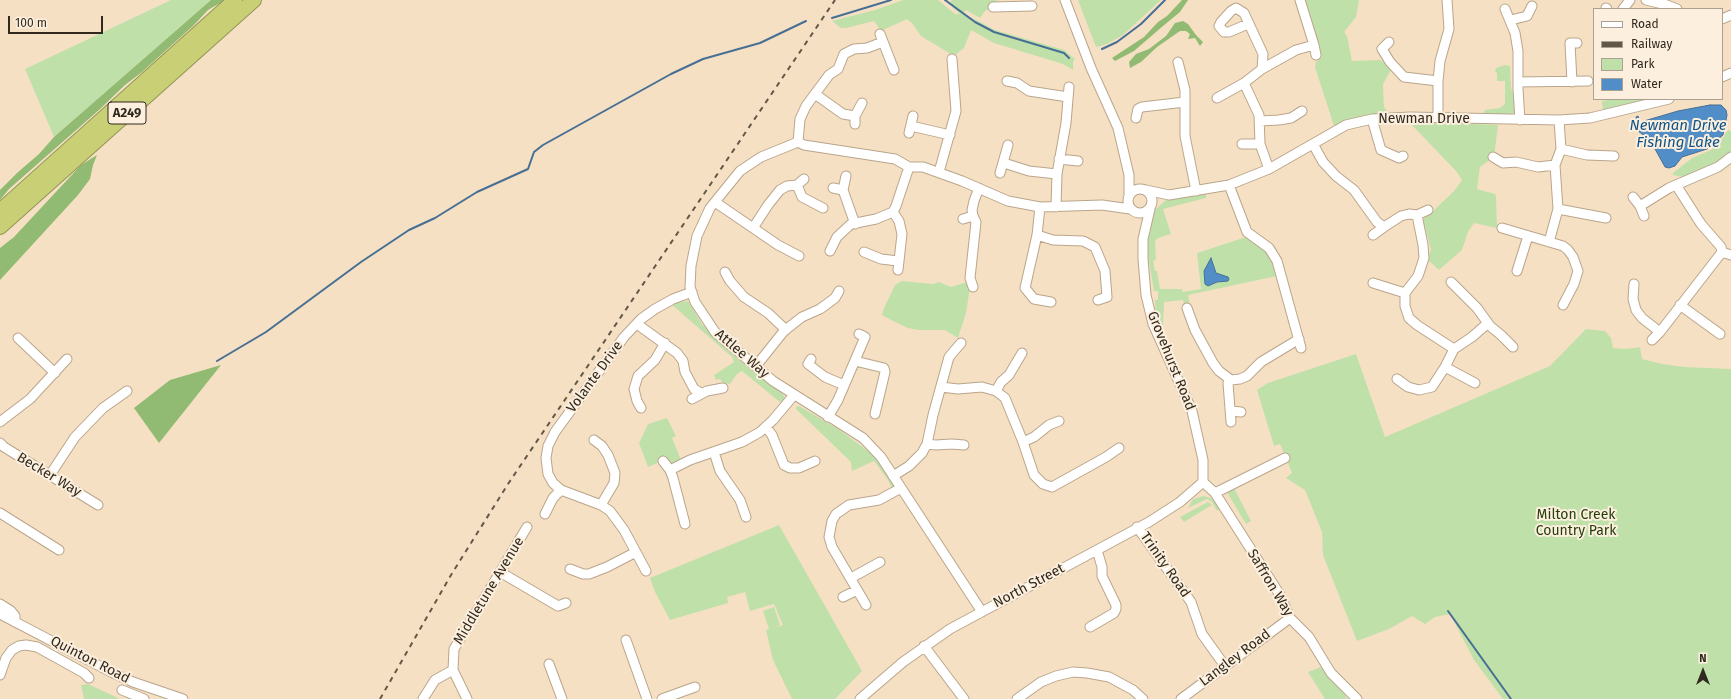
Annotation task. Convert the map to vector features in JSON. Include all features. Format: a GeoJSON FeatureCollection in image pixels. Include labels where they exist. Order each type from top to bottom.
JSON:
{"type":"FeatureCollection","features":[{"type":"Feature","properties":{"kind":"highway","name":"A249"},"geometry":{"type":"LineString","coordinates":[[0,212],[235,0]]}},
{"type":"Feature","properties":{"kind":"highway","name":"A249"},"geometry":{"type":"LineString","coordinates":[[0,227],[254,0]]}},
{"type":"Feature","properties":{"kind":"street"},"geometry":{"type":"LineString","coordinates":[[1065,0],[1091,68],[1118,128],[1129,175],[1129,195],[1127,203],[1132,211]]}},
{"type":"Feature","properties":{"kind":"street"},"geometry":{"type":"LineString","coordinates":[[1300,0],[1316,55]]}},
{"type":"Feature","properties":{"kind":"street"},"geometry":{"type":"LineString","coordinates":[[1438,118],[1438,81],[1440,61],[1449,30],[1447,0]]}},
{"type":"Feature","properties":{"kind":"street"},"geometry":{"type":"LineString","coordinates":[[1624,8],[1630,0]]}},
{"type":"Feature","properties":{"kind":"street"},"geometry":{"type":"LineString","coordinates":[[1646,0],[1667,2],[1676,8]]}},
{"type":"Feature","properties":{"kind":"street"},"geometry":{"type":"LineString","coordinates":[[999,5],[1032,6]]}},
{"type":"Feature","properties":{"kind":"street"},"geometry":{"type":"LineString","coordinates":[[1511,20],[1527,16],[1532,6]]}},
{"type":"Feature","properties":{"kind":"street"},"geometry":{"type":"LineString","coordinates":[[1505,8],[1515,33],[1518,51],[1520,120]]}},
{"type":"Feature","properties":{"kind":"street"},"geometry":{"type":"LineString","coordinates":[[1248,24],[1263,54],[1262,69]]}},
{"type":"Feature","properties":{"kind":"street"},"geometry":{"type":"LineString","coordinates":[[894,70],[881,38],[867,48],[854,49],[844,54],[838,69],[830,75],[806,106],[800,119],[798,142],[804,145],[851,151],[896,160],[909,167],[923,167],[979,188],[1008,201],[1040,207],[1102,205],[1142,213],[1150,207],[1152,198],[1129,175]]}},
{"type":"Feature","properties":{"kind":"street"},"geometry":{"type":"LineString","coordinates":[[1389,42],[1382,49],[1390,62],[1404,77],[1438,81]]}},
{"type":"Feature","properties":{"kind":"street"},"geometry":{"type":"LineString","coordinates":[[1572,82],[1570,43],[1577,43]]}},
{"type":"Feature","properties":{"kind":"street"},"geometry":{"type":"LineString","coordinates":[[1217,98],[1244,83],[1262,69],[1296,50],[1314,45]]}},
{"type":"Feature","properties":{"kind":"street"},"geometry":{"type":"LineString","coordinates":[[939,172],[956,111],[952,59]]}},
{"type":"Feature","properties":{"kind":"street"},"geometry":{"type":"LineString","coordinates":[[1178,62],[1185,90],[1184,102],[1186,142],[1196,191]]}},
{"type":"Feature","properties":{"kind":"street"},"geometry":{"type":"LineString","coordinates":[[1007,81],[1018,79],[1029,91],[1068,92],[1066,123],[1057,174],[1056,207]]}},
{"type":"Feature","properties":{"kind":"street"},"geometry":{"type":"LineString","coordinates":[[944,82],[954,81]]}},
{"type":"Feature","properties":{"kind":"street"},"geometry":{"type":"LineString","coordinates":[[1518,82],[1588,82]]}},
{"type":"Feature","properties":{"kind":"street"},"geometry":{"type":"LineString","coordinates":[[1244,83],[1256,108],[1260,121],[1260,144],[1269,169]]}},
{"type":"Feature","properties":{"kind":"street"},"geometry":{"type":"LineString","coordinates":[[815,94],[843,114],[855,120],[862,103]]}},
{"type":"Feature","properties":{"kind":"street","name":"Newman Drive"},"geometry":{"type":"LineString","coordinates":[[1144,190],[1169,195],[1229,185],[1269,169],[1346,125],[1372,119],[1389,117],[1520,120],[1590,118],[1666,100]]}},
{"type":"Feature","properties":{"kind":"street"},"geometry":{"type":"LineString","coordinates":[[1136,118],[1138,109],[1142,107],[1184,102]]}},
{"type":"Feature","properties":{"kind":"street"},"geometry":{"type":"LineString","coordinates":[[1260,121],[1291,118],[1302,110]]}},
{"type":"Feature","properties":{"kind":"street"},"geometry":{"type":"LineString","coordinates":[[913,116],[910,129],[950,135]]}},
{"type":"Feature","properties":{"kind":"street"},"geometry":{"type":"LineString","coordinates":[[1372,119],[1381,150],[1399,158],[1403,156]]}},
{"type":"Feature","properties":{"kind":"street"},"geometry":{"type":"LineString","coordinates":[[1549,242],[1558,209],[1555,165],[1560,149],[1559,120]]}},
{"type":"Feature","properties":{"kind":"street","name":"Attlee Way"},"geometry":{"type":"LineString","coordinates":[[798,142],[761,157],[740,171],[707,213],[692,252],[690,287],[699,310],[715,332],[773,381],[863,438],[881,457],[982,612]]}},
{"type":"Feature","properties":{"kind":"street"},"geometry":{"type":"LineString","coordinates":[[1242,144],[1260,144]]}},
{"type":"Feature","properties":{"kind":"street"},"geometry":{"type":"LineString","coordinates":[[1312,144],[1323,162],[1336,176],[1354,190],[1377,222],[1384,227]]}},
{"type":"Feature","properties":{"kind":"street"},"geometry":{"type":"LineString","coordinates":[[1000,173],[1008,145]]}},
{"type":"Feature","properties":{"kind":"street"},"geometry":{"type":"LineString","coordinates":[[1560,149],[1587,155],[1614,156]]}},
{"type":"Feature","properties":{"kind":"street"},"geometry":{"type":"LineString","coordinates":[[1493,157],[1504,165],[1516,162],[1538,167],[1555,165]]}},
{"type":"Feature","properties":{"kind":"street"},"geometry":{"type":"LineString","coordinates":[[1640,206],[1676,184],[1718,167],[1731,157]]}},
{"type":"Feature","properties":{"kind":"street"},"geometry":{"type":"LineString","coordinates":[[1059,160],[1078,161]]}},
{"type":"Feature","properties":{"kind":"street"},"geometry":{"type":"LineString","coordinates":[[1004,163],[1028,170],[1057,174]]}},
{"type":"Feature","properties":{"kind":"street"},"geometry":{"type":"LineString","coordinates":[[830,251],[837,237],[846,227],[876,219],[893,212],[909,167]]}},
{"type":"Feature","properties":{"kind":"street"},"geometry":{"type":"LineString","coordinates":[[846,176],[843,190],[855,224]]}},
{"type":"Feature","properties":{"kind":"street"},"geometry":{"type":"LineString","coordinates":[[753,228],[780,190],[787,186],[801,182],[802,197],[823,208]]}},
{"type":"Feature","properties":{"kind":"street"},"geometry":{"type":"LineString","coordinates":[[1652,340],[1660,332],[1680,305],[1727,254],[1701,224],[1676,184]]}},
{"type":"Feature","properties":{"kind":"street"},"geometry":{"type":"LineString","coordinates":[[1187,308],[1195,330],[1212,363],[1223,376],[1231,380],[1240,379],[1247,376],[1261,362],[1300,343],[1277,260],[1269,248],[1247,232],[1229,185]]}},
{"type":"Feature","properties":{"kind":"street"},"geometry":{"type":"LineString","coordinates":[[833,188],[843,190]]}},
{"type":"Feature","properties":{"kind":"street"},"geometry":{"type":"LineString","coordinates":[[973,287],[970,278],[976,234],[976,222],[973,216],[974,201],[979,188]]}},
{"type":"Feature","properties":{"kind":"street"},"geometry":{"type":"LineString","coordinates":[[1102,205],[1129,195],[1134,190],[1144,190]]}},
{"type":"Feature","properties":{"kind":"street","name":"Newman Drive"},"geometry":{"type":"LineString","coordinates":[[1150,207],[1169,195]]}},
{"type":"Feature","properties":{"kind":"street"},"geometry":{"type":"LineString","coordinates":[[1633,197],[1640,206],[1644,216]]}},
{"type":"Feature","properties":{"kind":"street"},"geometry":{"type":"LineString","coordinates":[[715,202],[795,254],[785,260]]}},
{"type":"Feature","properties":{"kind":"street"},"geometry":{"type":"LineString","coordinates":[[1040,207],[1037,235],[1025,288],[1034,299],[1045,298]]}},
{"type":"Feature","properties":{"kind":"street","name":"Grovehurst Road"},"geometry":{"type":"LineString","coordinates":[[1143,239],[1150,207]]}},
{"type":"Feature","properties":{"kind":"street"},"geometry":{"type":"LineString","coordinates":[[1558,209],[1606,218]]}},
{"type":"Feature","properties":{"kind":"street"},"geometry":{"type":"LineString","coordinates":[[1373,235],[1401,216],[1417,214],[1428,210]]}},
{"type":"Feature","properties":{"kind":"street","name":"Grovehurst Road"},"geometry":{"type":"LineString","coordinates":[[1132,211],[1140,224],[1143,239],[1144,279],[1150,312],[1192,411],[1203,460],[1203,482]]}},
{"type":"Feature","properties":{"kind":"street"},"geometry":{"type":"LineString","coordinates":[[864,252],[898,266],[902,234],[899,221],[893,212]]}},
{"type":"Feature","properties":{"kind":"street"},"geometry":{"type":"LineString","coordinates":[[1417,214],[1424,258],[1418,276],[1405,293],[1405,306],[1410,318],[1426,332],[1454,349]]}},
{"type":"Feature","properties":{"kind":"street"},"geometry":{"type":"LineString","coordinates":[[963,219],[973,216]]}},
{"type":"Feature","properties":{"kind":"street"},"geometry":{"type":"LineString","coordinates":[[1502,228],[1563,246],[1568,250],[1573,257],[1578,271],[1574,284],[1563,306]]}},
{"type":"Feature","properties":{"kind":"street"},"geometry":{"type":"LineString","coordinates":[[1037,235],[1053,240],[1083,241],[1094,247],[1105,272],[1106,298]]}},
{"type":"Feature","properties":{"kind":"street"},"geometry":{"type":"LineString","coordinates":[[1517,271],[1528,236]]}},
{"type":"Feature","properties":{"kind":"street"},"geometry":{"type":"LineString","coordinates":[[725,272],[727,284],[768,313],[786,330]]}},
{"type":"Feature","properties":{"kind":"street"},"geometry":{"type":"LineString","coordinates":[[1451,282],[1513,348]]}},
{"type":"Feature","properties":{"kind":"street"},"geometry":{"type":"LineString","coordinates":[[1372,283],[1405,293]]}},
{"type":"Feature","properties":{"kind":"street"},"geometry":{"type":"LineString","coordinates":[[1634,284],[1638,295],[1636,310],[1660,332]]}},
{"type":"Feature","properties":{"kind":"street"},"geometry":{"type":"LineString","coordinates":[[756,366],[786,330],[802,317],[820,309],[835,298],[839,291]]}},
{"type":"Feature","properties":{"kind":"street","name":"Volante Drive"},"geometry":{"type":"LineString","coordinates":[[646,571],[618,520],[610,511],[601,505],[561,490],[552,483],[548,474],[546,458],[548,446],[555,432],[624,337],[655,309],[673,299],[692,292]]}},
{"type":"Feature","properties":{"kind":"street"},"geometry":{"type":"LineString","coordinates":[[1680,305],[1720,334]]}},
{"type":"Feature","properties":{"kind":"street"},"geometry":{"type":"LineString","coordinates":[[1397,379],[1408,387],[1420,390],[1432,387],[1446,367],[1454,349],[1472,337],[1488,323]]}},
{"type":"Feature","properties":{"kind":"street"},"geometry":{"type":"LineString","coordinates":[[637,324],[686,360],[685,372],[694,389],[701,393]]}},
{"type":"Feature","properties":{"kind":"street"},"geometry":{"type":"LineString","coordinates":[[828,417],[838,400],[865,337],[859,334]]}},
{"type":"Feature","properties":{"kind":"street"},"geometry":{"type":"LineString","coordinates":[[18,338],[55,373]]}},
{"type":"Feature","properties":{"kind":"street"},"geometry":{"type":"LineString","coordinates":[[642,408],[637,401],[634,389],[638,376],[655,360],[664,343]]}},
{"type":"Feature","properties":{"kind":"street"},"geometry":{"type":"LineString","coordinates":[[893,476],[916,461],[927,444],[933,415],[949,357],[961,343]]}},
{"type":"Feature","properties":{"kind":"street"},"geometry":{"type":"LineString","coordinates":[[996,391],[1001,382],[1009,375],[1022,353]]}},
{"type":"Feature","properties":{"kind":"street"},"geometry":{"type":"LineString","coordinates":[[811,359],[808,364],[825,377],[844,385]]}},
{"type":"Feature","properties":{"kind":"street"},"geometry":{"type":"LineString","coordinates":[[0,422],[30,399],[67,360]]}},
{"type":"Feature","properties":{"kind":"street"},"geometry":{"type":"LineString","coordinates":[[855,361],[884,368],[885,372],[875,414]]}},
{"type":"Feature","properties":{"kind":"street"},"geometry":{"type":"LineString","coordinates":[[1446,367],[1476,383]]}},
{"type":"Feature","properties":{"kind":"street"},"geometry":{"type":"LineString","coordinates":[[1231,380],[1228,383],[1231,422]]}},
{"type":"Feature","properties":{"kind":"street"},"geometry":{"type":"LineString","coordinates":[[941,387],[958,389],[982,387],[996,391],[1005,398],[1023,442],[1034,475],[1043,484],[1052,487],[1106,457],[1119,448]]}},
{"type":"Feature","properties":{"kind":"street"},"geometry":{"type":"LineString","coordinates":[[692,399],[701,393],[723,388]]}},
{"type":"Feature","properties":{"kind":"street"},"geometry":{"type":"LineString","coordinates":[[50,475],[75,437],[103,408],[126,391]]}},
{"type":"Feature","properties":{"kind":"street"},"geometry":{"type":"LineString","coordinates":[[670,470],[690,460],[742,442],[766,427],[794,395]]}},
{"type":"Feature","properties":{"kind":"street"},"geometry":{"type":"LineString","coordinates":[[1231,411],[1241,412]]}},
{"type":"Feature","properties":{"kind":"street"},"geometry":{"type":"LineString","coordinates":[[1023,442],[1034,437],[1049,425],[1059,421]]}},
{"type":"Feature","properties":{"kind":"street"},"geometry":{"type":"LineString","coordinates":[[766,427],[772,435],[784,465],[790,468],[799,468],[816,461]]}},
{"type":"Feature","properties":{"kind":"street"},"geometry":{"type":"LineString","coordinates":[[594,440],[602,446],[608,455],[615,473],[614,483],[601,505]]}},
{"type":"Feature","properties":{"kind":"street","name":"Becker Way"},"geometry":{"type":"LineString","coordinates":[[0,443],[4,447],[98,505]]}},
{"type":"Feature","properties":{"kind":"street"},"geometry":{"type":"LineString","coordinates":[[927,444],[964,445]]}},
{"type":"Feature","properties":{"kind":"street"},"geometry":{"type":"LineString","coordinates":[[714,452],[720,471],[740,500],[746,517]]}},
{"type":"Feature","properties":{"kind":"street"},"geometry":{"type":"LineString","coordinates":[[1215,493],[1285,458]]}},
{"type":"Feature","properties":{"kind":"street"},"geometry":{"type":"LineString","coordinates":[[663,461],[670,470],[685,524]]}},
{"type":"Feature","properties":{"kind":"street","name":"Saffron Way"},"geometry":{"type":"LineString","coordinates":[[1203,482],[1215,493],[1280,596],[1290,618],[1309,637],[1331,673],[1357,699]]}},
{"type":"Feature","properties":{"kind":"street","name":"North Street"},"geometry":{"type":"LineString","coordinates":[[860,699],[883,678],[924,646],[950,629],[1149,522],[1175,505],[1203,482]]}},
{"type":"Feature","properties":{"kind":"street"},"geometry":{"type":"LineString","coordinates":[[866,605],[832,547],[830,538],[832,520],[836,514],[849,505],[879,500],[901,488]]}},
{"type":"Feature","properties":{"kind":"street"},"geometry":{"type":"LineString","coordinates":[[545,514],[553,498],[561,490]]}},
{"type":"Feature","properties":{"kind":"street"},"geometry":{"type":"LineString","coordinates":[[0,513],[59,550]]}},
{"type":"Feature","properties":{"kind":"street","name":"Middletune Avenue"},"geometry":{"type":"LineString","coordinates":[[467,699],[453,670],[454,649],[527,527]]}},
{"type":"Feature","properties":{"kind":"street","name":"Trinity Road"},"geometry":{"type":"LineString","coordinates":[[1138,527],[1191,602],[1202,634],[1225,666]]}},
{"type":"Feature","properties":{"kind":"street"},"geometry":{"type":"LineString","coordinates":[[1090,626],[1114,612],[1116,609],[1116,605],[1102,576],[1102,568],[1097,550]]}},
{"type":"Feature","properties":{"kind":"street"},"geometry":{"type":"LineString","coordinates":[[570,569],[584,575],[607,568],[636,552]]}},
{"type":"Feature","properties":{"kind":"street"},"geometry":{"type":"LineString","coordinates":[[851,578],[880,562]]}},
{"type":"Feature","properties":{"kind":"street"},"geometry":{"type":"LineString","coordinates":[[500,572],[558,606],[566,603]]}},
{"type":"Feature","properties":{"kind":"street"},"geometry":{"type":"LineString","coordinates":[[843,597],[857,590]]}},
{"type":"Feature","properties":{"kind":"street"},"geometry":{"type":"LineString","coordinates":[[0,604],[11,611],[15,616],[15,622]]}},
{"type":"Feature","properties":{"kind":"street","name":"Quinton Road"},"geometry":{"type":"LineString","coordinates":[[0,614],[110,672],[133,682],[183,699]]}},
{"type":"Feature","properties":{"kind":"street","name":"Langley Road"},"geometry":{"type":"LineString","coordinates":[[1181,699],[1290,618]]}},
{"type":"Feature","properties":{"kind":"street"},"geometry":{"type":"LineString","coordinates":[[626,640],[647,699]]}},
{"type":"Feature","properties":{"kind":"street"},"geometry":{"type":"LineString","coordinates":[[0,675],[6,658],[12,650],[19,646],[26,645],[38,647],[85,677]]}},
{"type":"Feature","properties":{"kind":"street"},"geometry":{"type":"LineString","coordinates":[[924,646],[964,699]]}},
{"type":"Feature","properties":{"kind":"street"},"geometry":{"type":"LineString","coordinates":[[2,650],[12,650]]}},
{"type":"Feature","properties":{"kind":"street"},"geometry":{"type":"LineString","coordinates":[[549,664],[562,699]]}},
{"type":"Feature","properties":{"kind":"street"},"geometry":{"type":"LineString","coordinates":[[423,699],[435,680],[453,670]]}},
{"type":"Feature","properties":{"kind":"street"},"geometry":{"type":"LineString","coordinates":[[1017,699],[1041,682],[1072,672],[1109,677],[1133,690],[1142,699]]}},
{"type":"Feature","properties":{"kind":"street"},"geometry":{"type":"LineString","coordinates":[[662,699],[695,687]]}},
{"type":"Feature","properties":{"kind":"street"},"geometry":{"type":"LineString","coordinates":[[125,694],[144,699]]}},
{"type":"Feature","properties":{"kind":"green space"},"geometry":{"type":"Polygon","coordinates":[[[171,0],[211,0],[54,137],[25,69],[171,0]]]}},
{"type":"Feature","properties":{"kind":"green space"},"geometry":{"type":"Polygon","coordinates":[[[211,0],[225,0],[208,10],[194,25],[142,72],[125,85],[99,110],[9,189],[0,200],[0,190],[39,154],[54,137],[211,0]]]}},
{"type":"Feature","properties":{"kind":"green space"},"geometry":{"type":"Polygon","coordinates":[[[903,0],[938,0],[955,14],[960,14],[949,4],[952,0],[998,0],[993,3],[989,10],[986,10],[980,18],[966,10],[963,13],[995,30],[1064,50],[1075,59],[1073,62],[1073,70],[1063,64],[994,43],[971,30],[964,48],[954,56],[921,36],[912,23],[907,19],[881,31],[874,21],[841,28],[832,21],[875,10],[903,0]]]}},
{"type":"Feature","properties":{"kind":"green space"},"geometry":{"type":"Polygon","coordinates":[[[1078,0],[1161,0],[1123,35],[1107,44],[1096,47],[1078,0]]]}},
{"type":"Feature","properties":{"kind":"green space"},"geometry":{"type":"Polygon","coordinates":[[[1182,0],[1188,0],[1180,12],[1134,51],[1115,61],[1112,58],[1144,37],[1182,0]]]}},
{"type":"Feature","properties":{"kind":"green space"},"geometry":{"type":"Polygon","coordinates":[[[1305,0],[1359,0],[1356,17],[1344,32],[1347,36],[1352,61],[1380,60],[1391,70],[1383,84],[1384,107],[1388,112],[1370,115],[1334,126],[1315,67],[1316,62],[1322,57],[1305,0]]]}},
{"type":"Feature","properties":{"kind":"green space"},"geometry":{"type":"Polygon","coordinates":[[[1183,21],[1188,24],[1203,42],[1200,46],[1195,38],[1188,39],[1190,34],[1186,31],[1180,31],[1157,47],[1141,62],[1130,68],[1129,62],[1136,54],[1149,49],[1166,36],[1175,23],[1183,21]]]}},
{"type":"Feature","properties":{"kind":"green space"},"geometry":{"type":"Polygon","coordinates":[[[1505,65],[1510,66],[1511,87],[1516,105],[1514,113],[1504,115],[1483,115],[1485,110],[1500,108],[1505,104],[1505,81],[1497,81],[1497,73],[1495,72],[1496,68],[1505,65]]]}},
{"type":"Feature","properties":{"kind":"green space"},"geometry":{"type":"Polygon","coordinates":[[[1608,100],[1644,100],[1603,111],[1602,101],[1608,100]]]}},
{"type":"Feature","properties":{"kind":"green space"},"geometry":{"type":"Polygon","coordinates":[[[1408,121],[1498,125],[1494,157],[1480,167],[1477,189],[1495,194],[1497,228],[1474,223],[1468,232],[1462,250],[1439,270],[1428,260],[1431,249],[1423,221],[1425,216],[1430,214],[1454,191],[1462,180],[1457,172],[1408,121]]]}},
{"type":"Feature","properties":{"kind":"green space"},"geometry":{"type":"Polygon","coordinates":[[[1728,130],[1731,131],[1731,151],[1727,156],[1714,165],[1683,177],[1673,175],[1673,173],[1692,158],[1711,150],[1721,141],[1728,130]]]}},
{"type":"Feature","properties":{"kind":"green space"},"geometry":{"type":"Polygon","coordinates":[[[97,155],[90,179],[78,195],[0,280],[0,248],[14,237],[81,165],[97,155]]]}},
{"type":"Feature","properties":{"kind":"green space"},"geometry":{"type":"Polygon","coordinates":[[[1206,194],[1206,198],[1163,209],[1171,234],[1158,238],[1155,241],[1156,260],[1153,261],[1155,271],[1157,271],[1160,289],[1182,289],[1182,292],[1201,289],[1197,253],[1246,237],[1270,255],[1277,276],[1188,295],[1190,307],[1185,308],[1183,300],[1164,302],[1163,325],[1160,326],[1156,316],[1155,300],[1158,300],[1158,291],[1154,291],[1146,245],[1150,220],[1156,209],[1166,200],[1206,194]]]}},
{"type":"Feature","properties":{"kind":"green space"},"geometry":{"type":"Polygon","coordinates":[[[902,281],[933,284],[939,282],[951,287],[967,282],[970,287],[966,313],[958,338],[945,330],[918,330],[908,328],[882,315],[895,285],[902,281]]]}},
{"type":"Feature","properties":{"kind":"green space"},"geometry":{"type":"Polygon","coordinates":[[[688,301],[702,324],[734,356],[782,393],[785,400],[781,403],[742,371],[737,374],[730,384],[723,383],[720,379],[716,380],[714,375],[734,362],[732,357],[671,304],[688,301]]]}},
{"type":"Feature","properties":{"kind":"green space","name":"Milton Creek Country Park"},"geometry":{"type":"Polygon","coordinates":[[[1586,329],[1605,331],[1611,338],[1613,348],[1626,349],[1640,347],[1642,359],[1662,364],[1685,367],[1731,369],[1731,699],[1503,699],[1474,660],[1450,614],[1435,617],[1425,624],[1412,616],[1389,629],[1357,641],[1323,555],[1322,532],[1305,490],[1286,478],[1292,473],[1280,444],[1274,446],[1257,390],[1268,383],[1356,354],[1385,437],[1550,366],[1586,329]]]}},
{"type":"Feature","properties":{"kind":"green space"},"geometry":{"type":"Polygon","coordinates":[[[221,365],[159,443],[134,408],[170,380],[221,365]]]}},
{"type":"Feature","properties":{"kind":"green space"},"geometry":{"type":"Polygon","coordinates":[[[799,406],[838,429],[871,453],[883,467],[896,487],[892,489],[888,480],[874,461],[852,471],[851,462],[796,409],[796,407],[799,406]]]}},
{"type":"Feature","properties":{"kind":"green space"},"geometry":{"type":"Polygon","coordinates":[[[667,418],[676,436],[672,438],[681,460],[670,464],[667,459],[648,467],[639,443],[648,424],[667,418]]]}},
{"type":"Feature","properties":{"kind":"green space"},"geometry":{"type":"Polygon","coordinates":[[[1234,488],[1251,521],[1246,524],[1228,494],[1228,491],[1234,488]]]}},
{"type":"Feature","properties":{"kind":"green space"},"geometry":{"type":"Polygon","coordinates":[[[1203,496],[1215,501],[1221,510],[1217,511],[1212,502],[1207,499],[1188,508],[1193,499],[1203,496]]]}},
{"type":"Feature","properties":{"kind":"green space"},"geometry":{"type":"Polygon","coordinates":[[[1208,502],[1212,505],[1184,522],[1180,517],[1208,502]]]}},
{"type":"Feature","properties":{"kind":"green space"},"geometry":{"type":"Polygon","coordinates":[[[779,525],[862,671],[835,699],[792,699],[773,660],[766,630],[769,629],[763,611],[774,607],[780,625],[773,628],[783,625],[774,604],[750,611],[745,592],[727,597],[728,603],[670,620],[655,592],[650,578],[779,525]]]}},
{"type":"Feature","properties":{"kind":"green space"},"geometry":{"type":"Polygon","coordinates":[[[1321,667],[1347,699],[1325,699],[1308,672],[1321,667]]]}},
{"type":"Feature","properties":{"kind":"green space"},"geometry":{"type":"Polygon","coordinates":[[[88,684],[119,699],[84,699],[81,685],[88,684]]]}},
{"type":"Feature","properties":{"kind":"water","name":"Newman Drive Fishing Lake"},"geometry":{"type":"Polygon","coordinates":[[[1710,105],[1721,105],[1726,110],[1727,115],[1723,135],[1707,149],[1682,157],[1675,166],[1669,168],[1665,167],[1650,140],[1638,131],[1636,117],[1638,116],[1640,122],[1678,111],[1710,105]]]}},
{"type":"Feature","properties":{"kind":"water"},"geometry":{"type":"Polygon","coordinates":[[[1211,258],[1216,273],[1228,277],[1228,281],[1217,282],[1208,286],[1205,284],[1204,271],[1211,258]]]}},
{"type":"Feature","properties":{"kind":"waterway"},"geometry":{"type":"LineString","coordinates":[[832,18],[891,0]]}},
{"type":"Feature","properties":{"kind":"waterway"},"geometry":{"type":"LineString","coordinates":[[945,0],[975,22],[994,32],[1064,53],[1069,58]]}},
{"type":"Feature","properties":{"kind":"waterway"},"geometry":{"type":"LineString","coordinates":[[1102,49],[1117,42],[1141,24],[1165,0]]}},
{"type":"Feature","properties":{"kind":"waterway"},"geometry":{"type":"LineString","coordinates":[[217,361],[266,332],[361,262],[409,230],[435,218],[477,192],[528,169],[534,152],[543,145],[671,74],[703,59],[760,43],[806,21]]}},
{"type":"Feature","properties":{"kind":"waterway"},"geometry":{"type":"LineString","coordinates":[[1448,611],[1511,699]]}},
{"type":"Feature","properties":{"kind":"railway"},"geometry":{"type":"LineString","coordinates":[[380,699],[451,575],[508,484],[835,0]]}}]}
